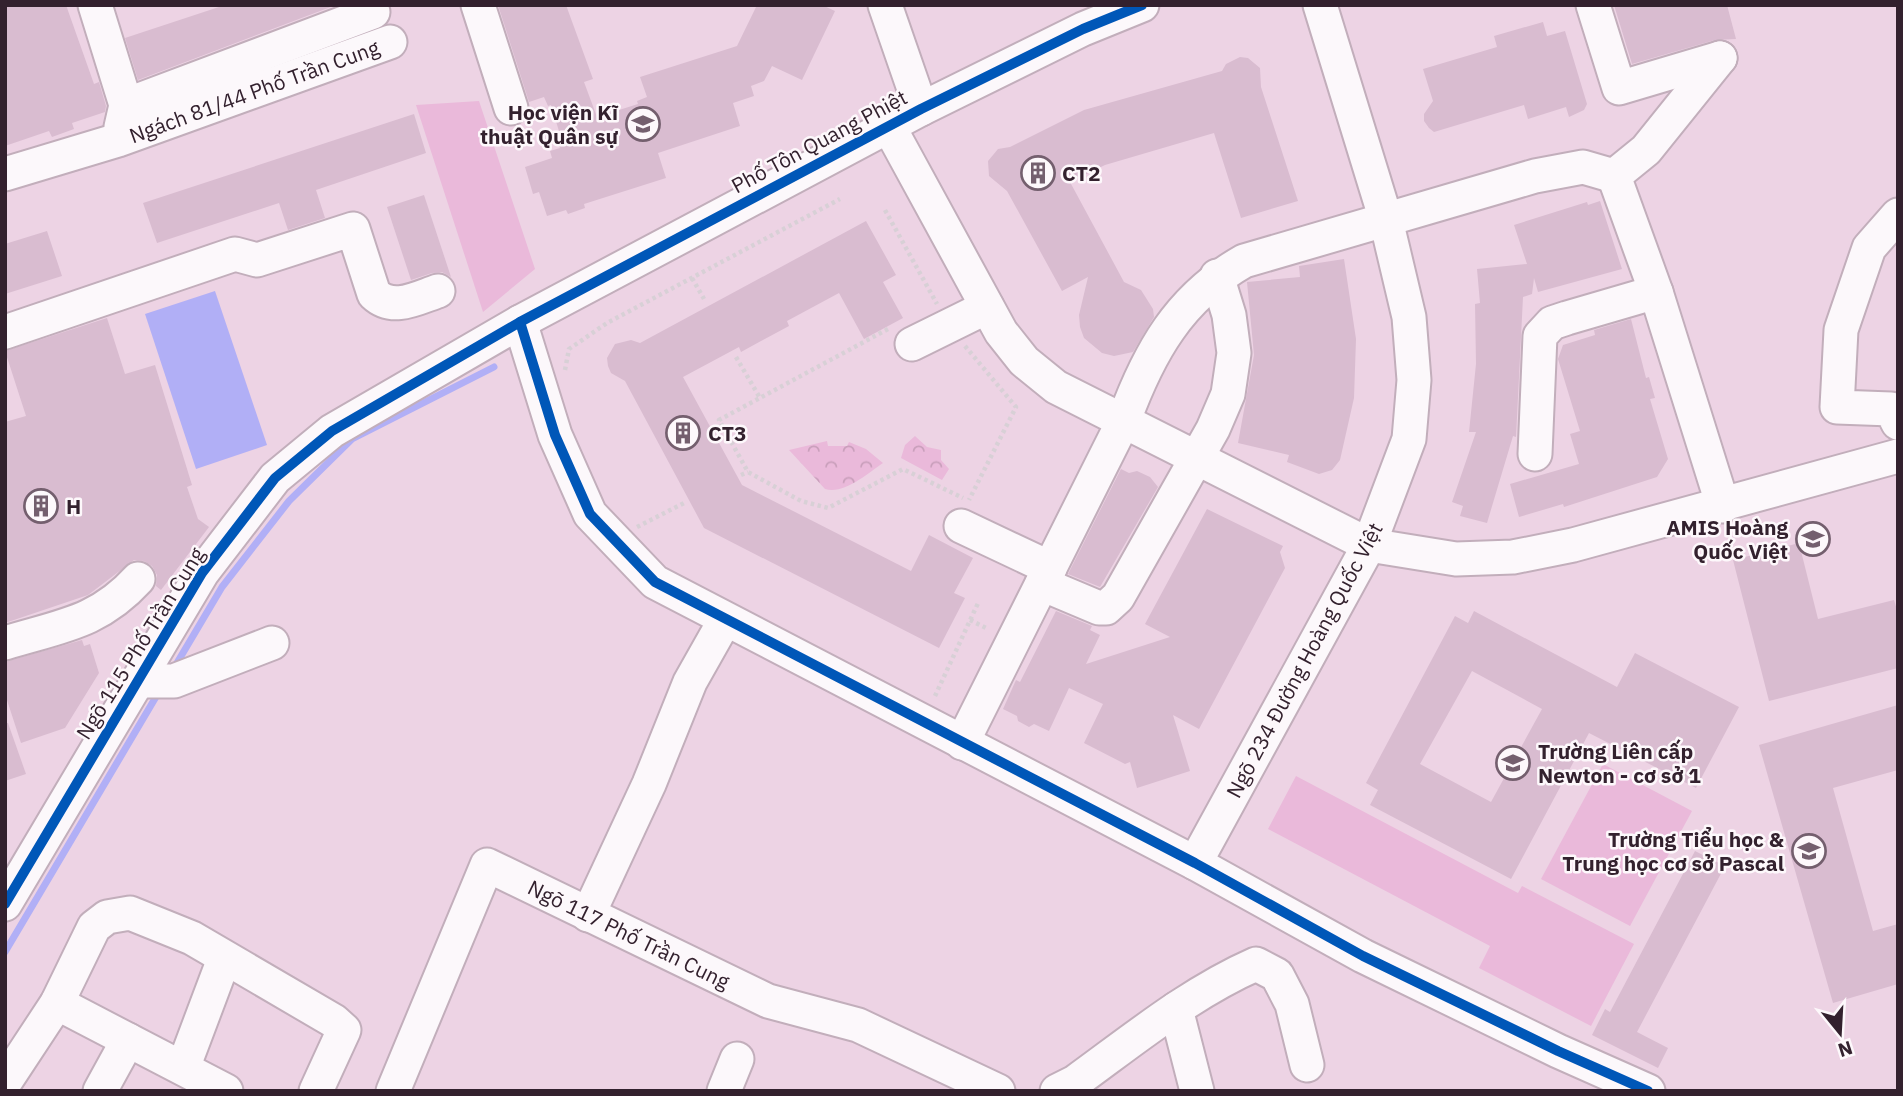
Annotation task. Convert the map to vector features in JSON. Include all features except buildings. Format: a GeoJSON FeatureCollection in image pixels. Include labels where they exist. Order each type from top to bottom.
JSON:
{"type":"FeatureCollection","features":[{"type":"Feature","properties":{"kind":"street"},"geometry":{"type":"LineString","coordinates":[[96,5],[126,105],[118,140]]}},
{"type":"Feature","properties":{"kind":"street"},"geometry":{"type":"LineString","coordinates":[[478,5],[511,108]]}},
{"type":"Feature","properties":{"kind":"street"},"geometry":{"type":"LineString","coordinates":[[885,5],[920,108]]}},
{"type":"Feature","properties":{"kind":"street","name":"Phố Tôn Quang Phiệt"},"geometry":{"type":"LineString","coordinates":[[520,322],[920,108],[1083,29],[1142,5]]}},
{"type":"Feature","properties":{"kind":"street","name":"Ngõ 234 Đường Hoàng Quốc Việt"},"geometry":{"type":"LineString","coordinates":[[1195,863],[1369,545],[1409,439],[1414,380],[1409,317],[1386,220],[1320,5]]}},
{"type":"Feature","properties":{"kind":"street"},"geometry":{"type":"LineString","coordinates":[[1593,5],[1619,88],[1720,58],[1646,150],[1615,176]]}},
{"type":"Feature","properties":{"kind":"street"},"geometry":{"type":"LineString","coordinates":[[126,105],[373,12]]}},
{"type":"Feature","properties":{"kind":"street","name":"Ngách 81/44 Phố Trần Cung"},"geometry":{"type":"LineString","coordinates":[[5,174],[118,140],[390,42]]}},
{"type":"Feature","properties":{"kind":"street"},"geometry":{"type":"LineString","coordinates":[[888,125],[1000,332],[1024,361],[1056,387],[1369,545],[1456,559],[1513,557],[1573,545],[1723,506],[1898,456]]}},
{"type":"Feature","properties":{"kind":"street"},"geometry":{"type":"LineString","coordinates":[[962,744],[1125,420],[1144,365],[1189,302],[1217,276],[1244,261],[1535,176],[1583,167],[1615,176]]}},
{"type":"Feature","properties":{"kind":"street"},"geometry":{"type":"LineString","coordinates":[[1615,176],[1656,292],[1723,506]]}},
{"type":"Feature","properties":{"kind":"street"},"geometry":{"type":"LineString","coordinates":[[1898,215],[1869,248],[1841,330],[1836,407],[1891,409],[1898,423]]}},
{"type":"Feature","properties":{"kind":"street"},"geometry":{"type":"LineString","coordinates":[[5,332],[235,254],[257,260],[353,229],[374,294],[382,301],[395,304],[438,291]]}},
{"type":"Feature","properties":{"kind":"street"},"geometry":{"type":"LineString","coordinates":[[961,526],[1099,608],[1113,604],[1213,429],[1231,377],[1234,352],[1229,315],[1217,276]]}},
{"type":"Feature","properties":{"kind":"street"},"geometry":{"type":"LineString","coordinates":[[1535,454],[1540,336],[1552,323],[1567,317],[1656,292]]}},
{"type":"Feature","properties":{"kind":"street"},"geometry":{"type":"LineString","coordinates":[[906,333],[936,312],[987,307]]}},
{"type":"Feature","properties":{"kind":"street"},"geometry":{"type":"LineString","coordinates":[[520,322],[555,435],[590,514],[655,582],[1195,863],[1363,956],[1643,1090]]}},
{"type":"Feature","properties":{"kind":"street","name":"Ngõ 115 Phố Trần Cung"},"geometry":{"type":"LineString","coordinates":[[5,904],[156,681],[202,573],[275,478],[332,430],[520,322]]}},
{"type":"Feature","properties":{"kind":"street"},"geometry":{"type":"LineString","coordinates":[[5,643],[93,616],[117,602],[138,579]]}},
{"type":"Feature","properties":{"kind":"street"},"geometry":{"type":"LineString","coordinates":[[588,915],[649,785],[690,682],[725,620]]}},
{"type":"Feature","properties":{"kind":"street"},"geometry":{"type":"LineString","coordinates":[[156,681],[272,643]]}},
{"type":"Feature","properties":{"kind":"street","name":"Ngõ 117 Phố Trần Cung"},"geometry":{"type":"LineString","coordinates":[[393,1091],[487,865],[768,1001],[858,1026],[998,1091]]}},
{"type":"Feature","properties":{"kind":"street"},"geometry":{"type":"LineString","coordinates":[[5,1082],[57,1003],[94,926],[107,917],[130,913],[192,938],[334,1021],[344,1030],[340,1045],[316,1091]]}},
{"type":"Feature","properties":{"kind":"street"},"geometry":{"type":"LineString","coordinates":[[57,1003],[200,1082],[224,959]]}},
{"type":"Feature","properties":{"kind":"street"},"geometry":{"type":"LineString","coordinates":[[1071,1088],[1176,1009],[1226,977],[1256,964],[1277,975],[1292,1004],[1307,1065]]}},
{"type":"Feature","properties":{"kind":"street"},"geometry":{"type":"LineString","coordinates":[[1176,1009],[1197,1091]]}},
{"type":"Feature","properties":{"kind":"street"},"geometry":{"type":"LineString","coordinates":[[100,1091],[128,1040]]}},
{"type":"Feature","properties":{"kind":"street"},"geometry":{"type":"LineString","coordinates":[[724,1091],[737,1059]]}},
{"type":"Feature","properties":{"kind":"path"},"geometry":{"type":"LineString","coordinates":[[565,374],[569,349],[607,323],[840,199]]}},
{"type":"Feature","properties":{"kind":"path"},"geometry":{"type":"LineString","coordinates":[[885,210],[936,312],[1016,407],[968,501],[903,469],[828,508],[801,501],[748,472],[719,420],[760,398],[906,333]]}},
{"type":"Feature","properties":{"kind":"path"},"geometry":{"type":"LineString","coordinates":[[692,278],[704,299]]}},
{"type":"Feature","properties":{"kind":"path"},"geometry":{"type":"LineString","coordinates":[[736,357],[760,398]]}},
{"type":"Feature","properties":{"kind":"path"},"geometry":{"type":"LineString","coordinates":[[741,475],[748,472]]}},
{"type":"Feature","properties":{"kind":"path"},"geometry":{"type":"LineString","coordinates":[[640,537],[631,530],[687,502]]}},
{"type":"Feature","properties":{"kind":"path"},"geometry":{"type":"LineString","coordinates":[[923,690],[935,696],[979,601]]}},
{"type":"Feature","properties":{"kind":"green space"},"geometry":{"type":"Polygon","coordinates":[[[479,101],[535,269],[483,312],[416,105],[479,101]]]}},
{"type":"Feature","properties":{"kind":"green space"},"geometry":{"type":"Polygon","coordinates":[[[915,436],[927,447],[941,450],[941,460],[949,469],[942,480],[901,458],[905,445],[915,436]]]}},
{"type":"Feature","properties":{"kind":"green space"},"geometry":{"type":"Polygon","coordinates":[[[827,441],[828,446],[847,446],[849,442],[866,449],[883,463],[848,486],[825,489],[789,450],[827,441]]]}},
{"type":"Feature","properties":{"kind":"green space"},"geometry":{"type":"Polygon","coordinates":[[[1603,764],[1692,811],[1630,926],[1541,879],[1603,764]]]}},
{"type":"Feature","properties":{"kind":"green space"},"geometry":{"type":"Polygon","coordinates":[[[1296,776],[1518,893],[1522,886],[1634,944],[1591,1026],[1479,968],[1490,946],[1268,829],[1296,776]]]}},
{"type":"Feature","properties":{"kind":"water"},"geometry":{"type":"Polygon","coordinates":[[[215,291],[267,445],[196,469],[145,314],[215,291]]]}},
{"type":"Feature","properties":{"kind":"waterway"},"geometry":{"type":"LineString","coordinates":[[174,668],[222,587],[289,501],[352,439],[494,367]]}},
{"type":"Feature","properties":{"kind":"waterway"},"geometry":{"type":"LineString","coordinates":[[5,952],[160,690]]}},
{"type":"Feature","properties":{"kind":"cycle path"},"geometry":{"type":"LineString","coordinates":[[5,904],[202,573],[275,478],[332,431],[520,322],[921,109],[1083,29],[1142,5]]}},
{"type":"Feature","properties":{"kind":"cycle path"},"geometry":{"type":"LineString","coordinates":[[520,322],[555,435],[590,514],[655,582],[1195,863],[1363,956],[1558,1051],[1648,1091]]}},
{"type":"Feature","properties":{"kind":"place","name":"Học viện Kĩ thuật Quân sự"},"geometry":{"type":"Point","coordinates":[643,124]}},
{"type":"Feature","properties":{"kind":"place","name":"CT2"},"geometry":{"type":"Point","coordinates":[1038,173]}},
{"type":"Feature","properties":{"kind":"place","name":"CT3"},"geometry":{"type":"Point","coordinates":[683,433]}},
{"type":"Feature","properties":{"kind":"place","name":"H"},"geometry":{"type":"Point","coordinates":[41,506]}},
{"type":"Feature","properties":{"kind":"place","name":"AMIS Hoàng Quốc Việt"},"geometry":{"type":"Point","coordinates":[1813,539]}},
{"type":"Feature","properties":{"kind":"place","name":"Trường Liên cấp Newton - cơ sở 1"},"geometry":{"type":"Point","coordinates":[1513,763]}},
{"type":"Feature","properties":{"kind":"place","name":"Trường Tiểu học & Trung học cơ sở Pascal"},"geometry":{"type":"Point","coordinates":[1809,851]}}]}
